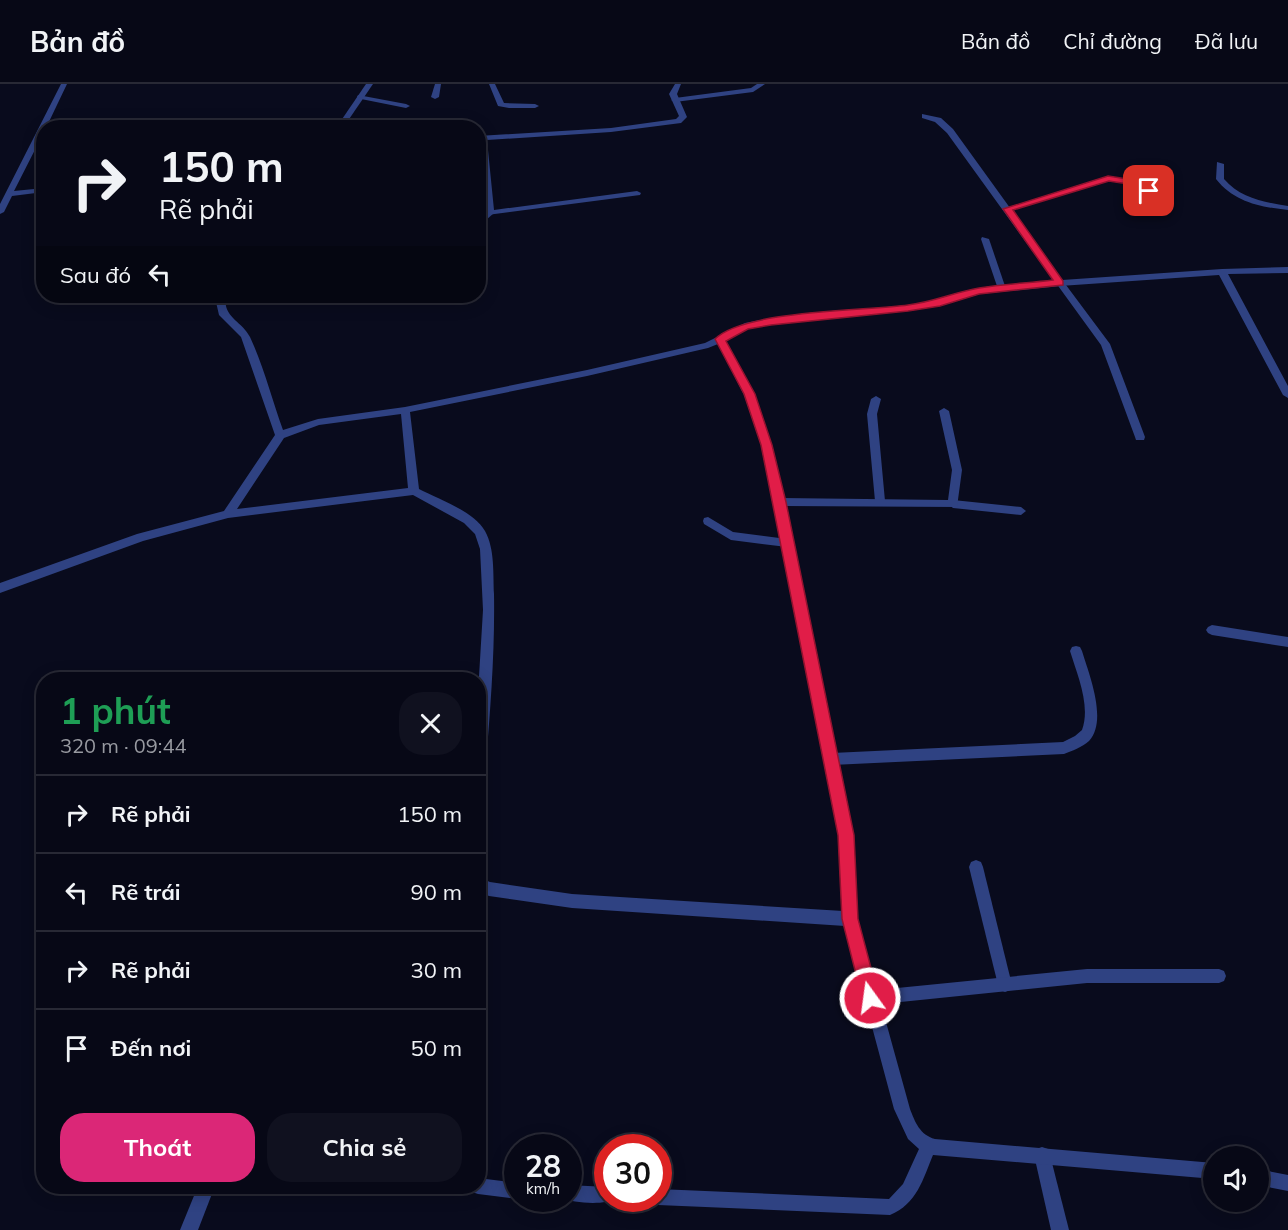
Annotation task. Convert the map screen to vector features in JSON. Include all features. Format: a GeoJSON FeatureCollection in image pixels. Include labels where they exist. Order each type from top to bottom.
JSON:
{"type":"FeatureCollection","features":[{"type":"Feature","properties":{"kind":"street"},"geometry":{"type":"LineString","coordinates":[[46,120],[64,84]]}},
{"type":"Feature","properties":{"kind":"street"},"geometry":{"type":"LineString","coordinates":[[345,120],[370,84]]}},
{"type":"Feature","properties":{"kind":"street"},"geometry":{"type":"LineString","coordinates":[[435,97],[438,84]]}},
{"type":"Feature","properties":{"kind":"street"},"geometry":{"type":"LineString","coordinates":[[492,84],[501,104],[535,106]]}},
{"type":"Feature","properties":{"kind":"street"},"geometry":{"type":"LineString","coordinates":[[486,138],[611,130],[678,120],[683,117],[673,94],[678,84]]}},
{"type":"Feature","properties":{"kind":"street"},"geometry":{"type":"LineString","coordinates":[[675,100],[753,90],[762,84]]}},
{"type":"Feature","properties":{"kind":"street"},"geometry":{"type":"LineString","coordinates":[[361,97],[406,106]]}},
{"type":"Feature","properties":{"kind":"street"},"geometry":{"type":"LineString","coordinates":[[925,116],[938,120],[950,131],[1105,344],[1140,437]]}},
{"type":"Feature","properties":{"kind":"street"},"geometry":{"type":"LineString","coordinates":[[0,212],[36,141]]}},
{"type":"Feature","properties":{"kind":"street"},"geometry":{"type":"LineString","coordinates":[[1220,164],[1220,179],[1238,194],[1256,203],[1288,208]]}},
{"type":"Feature","properties":{"kind":"street"},"geometry":{"type":"LineString","coordinates":[[1007,209],[1108,179],[1131,182],[1167,201]]}},
{"type":"Feature","properties":{"kind":"street"},"geometry":{"type":"LineString","coordinates":[[486,180],[490,213]]}},
{"type":"Feature","properties":{"kind":"street"},"geometry":{"type":"LineString","coordinates":[[10,194],[36,191]]}},
{"type":"Feature","properties":{"kind":"street"},"geometry":{"type":"LineString","coordinates":[[486,217],[490,213],[637,193]]}},
{"type":"Feature","properties":{"kind":"street"},"geometry":{"type":"LineString","coordinates":[[985,239],[1002,289]]}},
{"type":"Feature","properties":{"kind":"street"},"geometry":{"type":"LineString","coordinates":[[228,514],[280,435],[318,422],[405,410],[587,373],[708,345],[746,326],[771,321],[908,308],[940,303],[979,291],[1060,283],[1288,270]]}},
{"type":"Feature","properties":{"kind":"street"},"geometry":{"type":"LineString","coordinates":[[1222,272],[1288,396]]}},
{"type":"Feature","properties":{"kind":"street"},"geometry":{"type":"LineString","coordinates":[[220,303],[224,315],[245,336],[280,435]]}},
{"type":"Feature","properties":{"kind":"street"},"geometry":{"type":"LineString","coordinates":[[720,339],[749,394],[766,445],[780,502],[846,835],[850,919],[870,998],[908,1126],[919,1142],[928,1146],[1203,1170]]}},
{"type":"Feature","properties":{"kind":"street"},"geometry":{"type":"LineString","coordinates":[[876,399],[872,414],[880,501]]}},
{"type":"Feature","properties":{"kind":"street"},"geometry":{"type":"LineString","coordinates":[[405,410],[414,491]]}},
{"type":"Feature","properties":{"kind":"street"},"geometry":{"type":"LineString","coordinates":[[944,411],[957,470],[952,504]]}},
{"type":"Feature","properties":{"kind":"street"},"geometry":{"type":"LineString","coordinates":[[0,588],[141,537],[228,514],[414,491],[468,520],[481,533],[485,545],[487,581],[485,672]]}},
{"type":"Feature","properties":{"kind":"street"},"geometry":{"type":"LineString","coordinates":[[780,502],[880,501],[952,504],[1020,511]]}},
{"type":"Feature","properties":{"kind":"street"},"geometry":{"type":"LineString","coordinates":[[708,521],[731,536],[787,543]]}},
{"type":"Feature","properties":{"kind":"street"},"geometry":{"type":"LineString","coordinates":[[1212,630],[1288,642]]}},
{"type":"Feature","properties":{"kind":"street"},"geometry":{"type":"LineString","coordinates":[[832,759],[1064,748],[1077,742],[1088,732],[1092,718],[1076,651]]}},
{"type":"Feature","properties":{"kind":"street"},"geometry":{"type":"LineString","coordinates":[[976,867],[1005,986]]}},
{"type":"Feature","properties":{"kind":"street"},"geometry":{"type":"LineString","coordinates":[[486,887],[496,891],[572,900],[850,919]]}},
{"type":"Feature","properties":{"kind":"street"},"geometry":{"type":"LineString","coordinates":[[870,998],[1087,976],[1219,976]]}},
{"type":"Feature","properties":{"kind":"street"},"geometry":{"type":"LineString","coordinates":[[672,1198],[890,1207],[898,1204],[906,1195],[928,1146]]}},
{"type":"Feature","properties":{"kind":"street"},"geometry":{"type":"LineString","coordinates":[[1042,1155],[1060,1230]]}},
{"type":"Feature","properties":{"kind":"street"},"geometry":{"type":"LineString","coordinates":[[1269,1179],[1288,1183]]}},
{"type":"Feature","properties":{"kind":"street"},"geometry":{"type":"LineString","coordinates":[[486,1187],[504,1189]]}},
{"type":"Feature","properties":{"kind":"street"},"geometry":{"type":"LineString","coordinates":[[189,1230],[204,1194]]}},
{"type":"Feature","properties":{"kind":"route"},"geometry":{"type":"LineString","coordinates":[[870,998],[850,919],[846,835],[780,502],[766,445],[749,394],[720,339],[746,326],[771,321],[908,308],[940,303],[979,291],[1060,283],[1007,209],[1108,179],[1131,182],[1149,191]]}}]}
